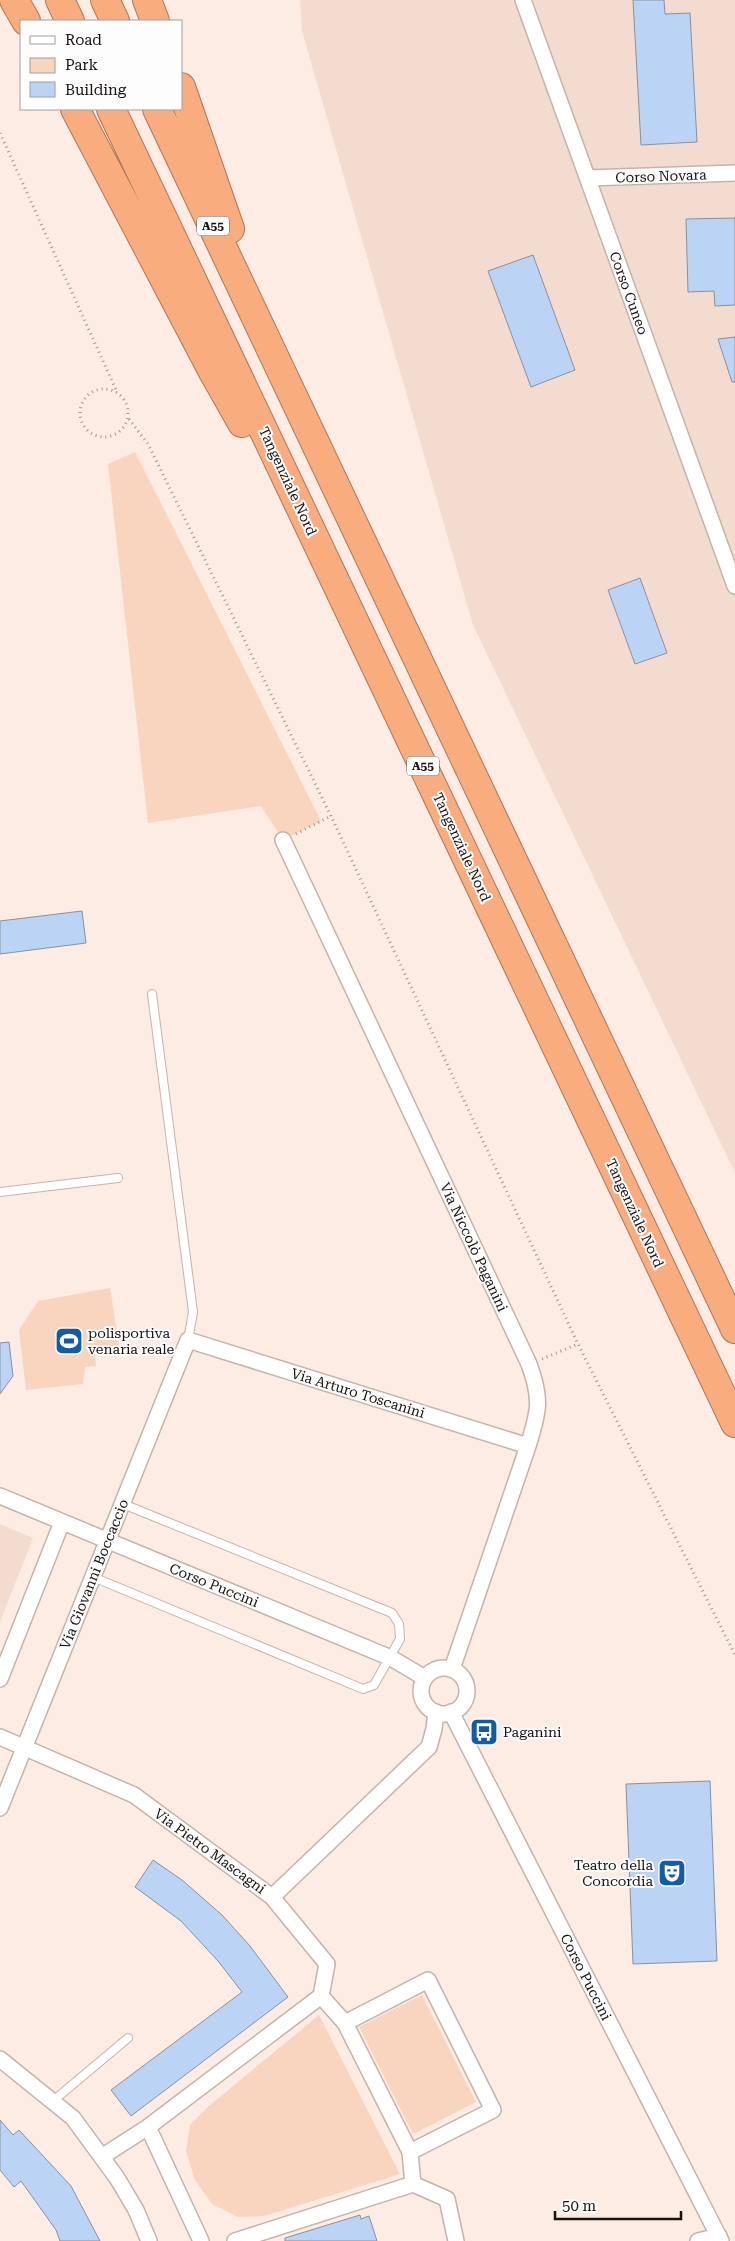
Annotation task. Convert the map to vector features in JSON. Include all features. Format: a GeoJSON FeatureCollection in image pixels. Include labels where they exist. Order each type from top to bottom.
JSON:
{"type":"FeatureCollection","features":[{"type":"Feature","properties":{"kind":"highway"},"geometry":{"type":"LineString","coordinates":[[14,0],[25,20]]}},
{"type":"Feature","properties":{"kind":"highway"},"geometry":{"type":"LineString","coordinates":[[60,0],[70,20]]}},
{"type":"Feature","properties":{"kind":"highway"},"geometry":{"type":"LineString","coordinates":[[106,0],[116,20]]}},
{"type":"Feature","properties":{"kind":"highway"},"geometry":{"type":"LineString","coordinates":[[147,0],[155,20]]}},
{"type":"Feature","properties":{"kind":"highway"},"geometry":{"type":"LineString","coordinates":[[182,90],[269,344]]}},
{"type":"Feature","properties":{"kind":"highway"},"geometry":{"type":"LineString","coordinates":[[76,110],[212,370],[349,608]]}},
{"type":"Feature","properties":{"kind":"highway","name":"Tangenziale Nord"},"geometry":{"type":"LineString","coordinates":[[111,110],[735,1423]]}},
{"type":"Feature","properties":{"kind":"highway","name":"A55"},"geometry":{"type":"LineString","coordinates":[[157,110],[735,1329]]}},
{"type":"Feature","properties":{"kind":"street","name":"Corso Cuneo"},"geometry":{"type":"LineString","coordinates":[[523,0],[735,586]]}},
{"type":"Feature","properties":{"kind":"street","name":"Corso Novara"},"geometry":{"type":"LineString","coordinates":[[588,178],[735,173]]}},
{"type":"Feature","properties":{"kind":"street","name":"Via Niccolò Paganini"},"geometry":{"type":"LineString","coordinates":[[283,840],[529,1364],[537,1387],[538,1412],[528,1446],[452,1669]]}},
{"type":"Feature","properties":{"kind":"street","name":"Via Arturo Toscanini"},"geometry":{"type":"LineString","coordinates":[[188,1340],[528,1446]]}},
{"type":"Feature","properties":{"kind":"street","name":"Via Giovanni Boccaccio"},"geometry":{"type":"LineString","coordinates":[[0,1808],[188,1340]]}},
{"type":"Feature","properties":{"kind":"street","name":"Corso Puccini"},"geometry":{"type":"LineString","coordinates":[[0,1496],[391,1658],[425,1678]]}},
{"type":"Feature","properties":{"kind":"street"},"geometry":{"type":"LineString","coordinates":[[0,1679],[62,1522]]}},
{"type":"Feature","properties":{"kind":"street"},"geometry":{"type":"LineString","coordinates":[[442,1668],[452,1669],[460,1674],[465,1681],[468,1691],[466,1700],[460,1707],[451,1712],[436,1712],[424,1700],[421,1692],[425,1678],[433,1670],[442,1668]]}},
{"type":"Feature","properties":{"kind":"street","name":"Via Pietro Mascagni"},"geometry":{"type":"LineString","coordinates":[[0,1737],[134,1795],[272,1897],[429,1747],[436,1712]]}},
{"type":"Feature","properties":{"kind":"street","name":"Corso Puccini"},"geometry":{"type":"LineString","coordinates":[[451,1712],[720,2238]]}},
{"type":"Feature","properties":{"kind":"street"},"geometry":{"type":"LineString","coordinates":[[103,2156],[148,2127],[322,1996],[326,1964],[272,1897]]}},
{"type":"Feature","properties":{"kind":"street"},"geometry":{"type":"LineString","coordinates":[[345,2023],[428,1980],[446,2015],[493,2110],[410,2152]]}},
{"type":"Feature","properties":{"kind":"street"},"geometry":{"type":"LineString","coordinates":[[322,1996],[345,2023],[410,2152],[412,2184]]}},
{"type":"Feature","properties":{"kind":"street"},"geometry":{"type":"LineString","coordinates":[[0,2059],[73,2118],[103,2156],[136,2210],[149,2241]]}},
{"type":"Feature","properties":{"kind":"street"},"geometry":{"type":"LineString","coordinates":[[148,2127],[201,2241]]}},
{"type":"Feature","properties":{"kind":"street"},"geometry":{"type":"LineString","coordinates":[[235,2241],[412,2184],[446,2199],[456,2241]]}},
{"type":"Feature","properties":{"kind":"street"},"geometry":{"type":"LineString","coordinates":[[698,2241],[720,2238]]}},
{"type":"Feature","properties":{"kind":"lane"},"geometry":{"type":"LineString","coordinates":[[152,994],[193,1312],[188,1340]]}},
{"type":"Feature","properties":{"kind":"lane"},"geometry":{"type":"LineString","coordinates":[[0,1192],[118,1178]]}},
{"type":"Feature","properties":{"kind":"lane"},"geometry":{"type":"LineString","coordinates":[[93,1577],[363,1689],[374,1685],[391,1658],[400,1639],[399,1624],[392,1613],[123,1504]]}},
{"type":"Feature","properties":{"kind":"lane"},"geometry":{"type":"LineString","coordinates":[[53,2102],[128,2038]]}},
{"type":"Feature","properties":{"kind":"path"},"geometry":{"type":"LineString","coordinates":[[0,133],[117,392],[127,403],[128,419],[148,444],[331,816],[578,1344],[735,1655]]}},
{"type":"Feature","properties":{"kind":"path"},"geometry":{"type":"LineString","coordinates":[[117,392],[100,388],[84,398],[80,413],[89,433],[103,438],[117,435],[128,419]]}},
{"type":"Feature","properties":{"kind":"path"},"geometry":{"type":"LineString","coordinates":[[283,840],[331,816]]}},
{"type":"Feature","properties":{"kind":"path"},"geometry":{"type":"LineString","coordinates":[[529,1364],[578,1344]]}},
{"type":"Feature","properties":{"kind":"shaded area"},"geometry":{"type":"Polygon","coordinates":[[[300,0],[735,0],[735,1173],[473,625],[302,31],[300,0]]]}},
{"type":"Feature","properties":{"kind":"shaded area"},"geometry":{"type":"Polygon","coordinates":[[[0,1524],[33,1538],[0,1622],[0,1524]]]}},
{"type":"Feature","properties":{"kind":"green space"},"geometry":{"type":"Polygon","coordinates":[[[135,452],[321,821],[283,840],[261,806],[148,823],[108,464],[135,452]]]}},
{"type":"Feature","properties":{"kind":"green space","name":"polisportiva venaria reale"},"geometry":{"type":"Polygon","coordinates":[[[110,1288],[120,1351],[95,1356],[96,1366],[85,1367],[83,1384],[26,1390],[19,1330],[38,1301],[110,1288]]]}},
{"type":"Feature","properties":{"kind":"green space"},"geometry":{"type":"Polygon","coordinates":[[[422,1995],[476,2102],[413,2134],[359,2027],[422,1995]]]}},
{"type":"Feature","properties":{"kind":"green space"},"geometry":{"type":"Polygon","coordinates":[[[319,2015],[400,2174],[264,2216],[238,2217],[212,2204],[195,2180],[186,2151],[190,2125],[209,2106],[319,2015]]]}},
{"type":"Feature","properties":{"kind":"building"},"geometry":{"type":"Polygon","coordinates":[[[633,0],[664,0],[665,14],[690,13],[697,142],[641,145],[633,0]]]}},
{"type":"Feature","properties":{"kind":"building"},"geometry":{"type":"Polygon","coordinates":[[[735,218],[735,305],[715,306],[714,291],[688,292],[686,219],[735,218]]]}},
{"type":"Feature","properties":{"kind":"building"},"geometry":{"type":"Polygon","coordinates":[[[533,255],[575,370],[531,387],[488,271],[533,255]]]}},
{"type":"Feature","properties":{"kind":"building"},"geometry":{"type":"Polygon","coordinates":[[[735,337],[735,382],[732,382],[718,339],[735,337]]]}},
{"type":"Feature","properties":{"kind":"building"},"geometry":{"type":"Polygon","coordinates":[[[640,578],[667,653],[635,664],[608,590],[640,578]]]}},
{"type":"Feature","properties":{"kind":"building"},"geometry":{"type":"Polygon","coordinates":[[[82,911],[86,943],[0,954],[0,921],[82,911]]]}},
{"type":"Feature","properties":{"kind":"building"},"geometry":{"type":"Polygon","coordinates":[[[9,1342],[13,1376],[0,1394],[0,1343],[9,1342]]]}},
{"type":"Feature","properties":{"kind":"building","name":"Teatro della Concordia"},"geometry":{"type":"Polygon","coordinates":[[[710,1781],[717,1961],[633,1964],[626,1784],[710,1781]]]}},
{"type":"Feature","properties":{"kind":"building"},"geometry":{"type":"Polygon","coordinates":[[[153,1860],[182,1880],[222,1915],[250,1946],[288,1997],[131,2116],[111,2090],[242,1992],[218,1961],[181,1921],[135,1887],[153,1860]]]}},
{"type":"Feature","properties":{"kind":"building"},"geometry":{"type":"Polygon","coordinates":[[[0,2120],[13,2135],[19,2130],[71,2186],[100,2241],[60,2241],[56,2230],[21,2181],[14,2187],[0,2170],[0,2120]]]}},
{"type":"Feature","properties":{"kind":"building"},"geometry":{"type":"Polygon","coordinates":[[[360,2215],[361,2219],[369,2216],[377,2241],[285,2241],[285,2238],[360,2215]]]}},
{"type":"Feature","properties":{"kind":"place","name":"polisportiva venaria reale"},"geometry":{"type":"Point","coordinates":[69,1341]}},
{"type":"Feature","properties":{"kind":"place","name":"Paganini"},"geometry":{"type":"Point","coordinates":[484,1732]}},
{"type":"Feature","properties":{"kind":"place","name":"Teatro della Concordia"},"geometry":{"type":"Point","coordinates":[672,1873]}}]}
